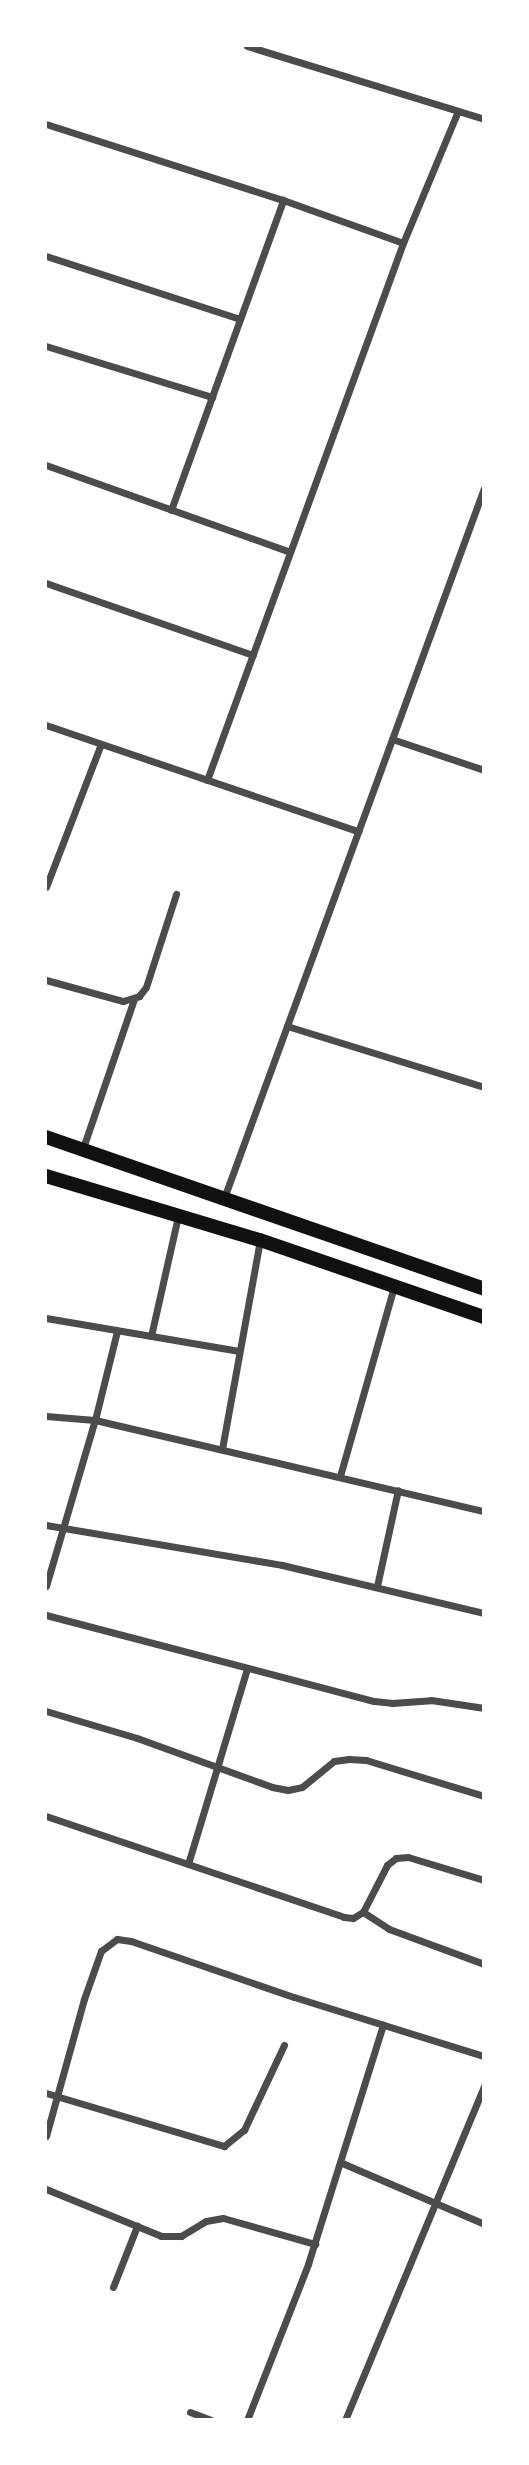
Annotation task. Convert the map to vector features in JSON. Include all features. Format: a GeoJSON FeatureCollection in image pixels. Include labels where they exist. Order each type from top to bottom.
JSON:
{"type":"FeatureCollection","features":[{"type":"Feature","properties":{"kind":"main road"},"geometry":{"type":"LineString","coordinates":[[46,1137],[484,1289]]}},
{"type":"Feature","properties":{"kind":"main road"},"geometry":{"type":"LineString","coordinates":[[46,1176],[260,1240],[484,1317]]}},
{"type":"Feature","properties":{"kind":"street"},"geometry":{"type":"LineString","coordinates":[[247,46],[484,119]]}},
{"type":"Feature","properties":{"kind":"street"},"geometry":{"type":"LineString","coordinates":[[207,780],[403,243],[458,111]]}},
{"type":"Feature","properties":{"kind":"street"},"geometry":{"type":"LineString","coordinates":[[46,124],[283,200],[403,243]]}},
{"type":"Feature","properties":{"kind":"street"},"geometry":{"type":"LineString","coordinates":[[172,510],[283,200]]}},
{"type":"Feature","properties":{"kind":"street"},"geometry":{"type":"LineString","coordinates":[[46,256],[240,319]]}},
{"type":"Feature","properties":{"kind":"street"},"geometry":{"type":"LineString","coordinates":[[46,346],[212,397]]}},
{"type":"Feature","properties":{"kind":"street"},"geometry":{"type":"LineString","coordinates":[[46,465],[290,552]]}},
{"type":"Feature","properties":{"kind":"street"},"geometry":{"type":"LineString","coordinates":[[224,1198],[484,488]]}},
{"type":"Feature","properties":{"kind":"street"},"geometry":{"type":"LineString","coordinates":[[46,583],[253,655]]}},
{"type":"Feature","properties":{"kind":"street"},"geometry":{"type":"LineString","coordinates":[[46,725],[358,831]]}},
{"type":"Feature","properties":{"kind":"street"},"geometry":{"type":"LineString","coordinates":[[392,739],[484,770]]}},
{"type":"Feature","properties":{"kind":"street"},"geometry":{"type":"LineString","coordinates":[[46,887],[101,744]]}},
{"type":"Feature","properties":{"kind":"street"},"geometry":{"type":"LineString","coordinates":[[83,1148],[134,999],[146,987],[176,894]]}},
{"type":"Feature","properties":{"kind":"street"},"geometry":{"type":"LineString","coordinates":[[46,980],[123,1002],[134,999]]}},
{"type":"Feature","properties":{"kind":"street"},"geometry":{"type":"LineString","coordinates":[[287,1026],[484,1087]]}},
{"type":"Feature","properties":{"kind":"street"},"geometry":{"type":"LineString","coordinates":[[150,1336],[178,1216]]}},
{"type":"Feature","properties":{"kind":"street"},"geometry":{"type":"LineString","coordinates":[[222,1449],[260,1240]]}},
{"type":"Feature","properties":{"kind":"street"},"geometry":{"type":"LineString","coordinates":[[340,1476],[394,1287]]}},
{"type":"Feature","properties":{"kind":"street"},"geometry":{"type":"LineString","coordinates":[[46,1318],[239,1351]]}},
{"type":"Feature","properties":{"kind":"street"},"geometry":{"type":"LineString","coordinates":[[46,1586],[95,1420],[117,1331]]}},
{"type":"Feature","properties":{"kind":"street"},"geometry":{"type":"LineString","coordinates":[[46,1416],[95,1420],[484,1511]]}},
{"type":"Feature","properties":{"kind":"street"},"geometry":{"type":"LineString","coordinates":[[377,1586],[398,1490]]}},
{"type":"Feature","properties":{"kind":"street"},"geometry":{"type":"LineString","coordinates":[[46,1525],[61,1530],[282,1565],[484,1613]]}},
{"type":"Feature","properties":{"kind":"street"},"geometry":{"type":"LineString","coordinates":[[46,1615],[374,1701],[392,1703],[431,1700],[484,1707]]}},
{"type":"Feature","properties":{"kind":"street"},"geometry":{"type":"LineString","coordinates":[[188,1864],[247,1669]]}},
{"type":"Feature","properties":{"kind":"street"},"geometry":{"type":"LineString","coordinates":[[46,1712],[136,1738],[288,1790],[302,1787],[334,1761],[366,1760],[484,1796]]}},
{"type":"Feature","properties":{"kind":"street"},"geometry":{"type":"LineString","coordinates":[[46,1815],[344,1917],[353,1918],[363,1912],[387,1864],[396,1858],[408,1857],[484,1880]]}},
{"type":"Feature","properties":{"kind":"street"},"geometry":{"type":"LineString","coordinates":[[363,1912],[389,1929],[484,1964]]}},
{"type":"Feature","properties":{"kind":"street"},"geometry":{"type":"LineString","coordinates":[[46,2136],[84,1999],[101,1951],[117,1939],[131,1941],[484,2056]]}},
{"type":"Feature","properties":{"kind":"street"},"geometry":{"type":"LineString","coordinates":[[247,2420],[342,2163],[383,2024]]}},
{"type":"Feature","properties":{"kind":"street"},"geometry":{"type":"LineString","coordinates":[[46,2093],[215,2146],[224,2146],[244,2130],[284,2045]]}},
{"type":"Feature","properties":{"kind":"street"},"geometry":{"type":"LineString","coordinates":[[345,2420],[484,2086]]}},
{"type":"Feature","properties":{"kind":"street"},"geometry":{"type":"LineString","coordinates":[[342,2163],[484,2224]]}},
{"type":"Feature","properties":{"kind":"street"},"geometry":{"type":"LineString","coordinates":[[46,2189],[173,2238],[188,2234],[206,2221],[223,2218],[314,2244]]}},
{"type":"Feature","properties":{"kind":"street"},"geometry":{"type":"LineString","coordinates":[[113,2287],[137,2226]]}},
{"type":"Feature","properties":{"kind":"street"},"geometry":{"type":"LineString","coordinates":[[190,2412],[211,2420]]}}]}
